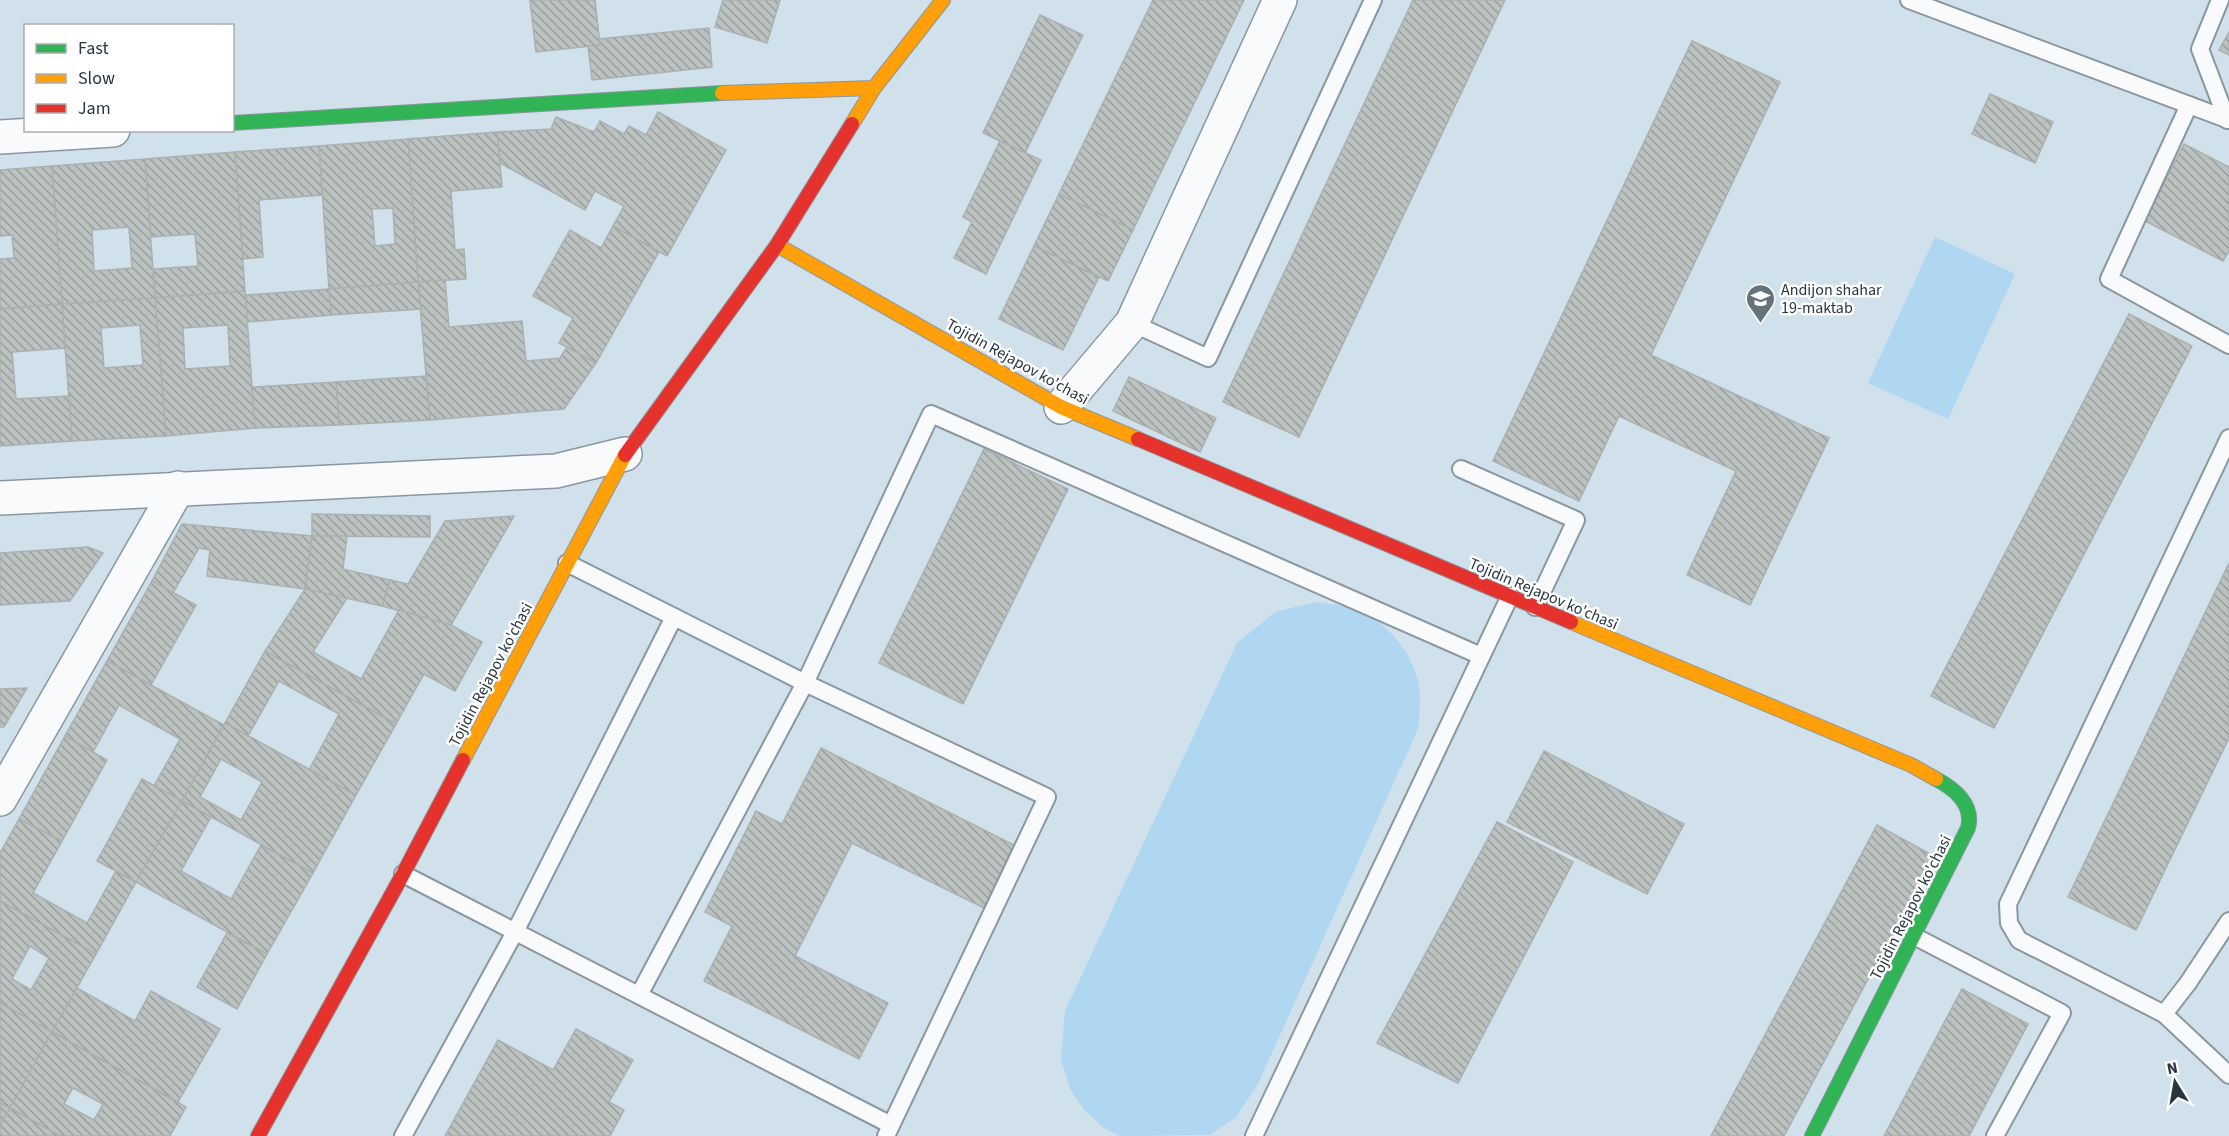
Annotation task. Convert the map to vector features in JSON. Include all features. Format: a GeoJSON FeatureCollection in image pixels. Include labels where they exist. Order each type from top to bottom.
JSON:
{"type":"FeatureCollection","features":[{"type":"Feature","properties":{"kind":"street","name":"Tojidin Rejapov ko'chasi"},"geometry":{"type":"LineString","coordinates":[[258,1136],[403,874],[625,454],[777,245],[874,88],[943,0]]}},
{"type":"Feature","properties":{"kind":"street"},"geometry":{"type":"LineString","coordinates":[[1061,406],[1132,323],[1280,0]]}},
{"type":"Feature","properties":{"kind":"street"},"geometry":{"type":"LineString","coordinates":[[234,123],[723,93],[874,88]]}},
{"type":"Feature","properties":{"kind":"street"},"geometry":{"type":"LineString","coordinates":[[0,138],[85,132]]}},
{"type":"Feature","properties":{"kind":"street","name":"Tojidin Rejapov ko'chasi"},"geometry":{"type":"LineString","coordinates":[[777,245],[1061,406],[1911,765],[1950,786],[1966,805],[1969,822],[1962,842],[1812,1136]]}},
{"type":"Feature","properties":{"kind":"street"},"geometry":{"type":"LineString","coordinates":[[0,498],[556,471],[625,454]]}},
{"type":"Feature","properties":{"kind":"street"},"geometry":{"type":"LineString","coordinates":[[0,799],[178,488]]}},
{"type":"Feature","properties":{"kind":"lane"},"geometry":{"type":"LineString","coordinates":[[1132,323],[1208,358],[1373,0]]}},
{"type":"Feature","properties":{"kind":"lane"},"geometry":{"type":"LineString","coordinates":[[1909,0],[2228,120]]}},
{"type":"Feature","properties":{"kind":"lane"},"geometry":{"type":"LineString","coordinates":[[2220,0],[2200,49],[2228,120]]}},
{"type":"Feature","properties":{"kind":"lane"},"geometry":{"type":"LineString","coordinates":[[2189,105],[2109,279],[2229,345]]}},
{"type":"Feature","properties":{"kind":"lane"},"geometry":{"type":"LineString","coordinates":[[639,995],[805,683],[931,414],[1482,656]]}},
{"type":"Feature","properties":{"kind":"lane"},"geometry":{"type":"LineString","coordinates":[[2229,438],[2008,904],[2009,923],[2019,940],[2164,1014],[2229,1075]]}},
{"type":"Feature","properties":{"kind":"lane"},"geometry":{"type":"LineString","coordinates":[[1461,469],[1576,520],[1535,607]]}},
{"type":"Feature","properties":{"kind":"lane"},"geometry":{"type":"LineString","coordinates":[[403,874],[639,995],[888,1130],[1047,797],[805,683],[567,563]]}},
{"type":"Feature","properties":{"kind":"lane"},"geometry":{"type":"LineString","coordinates":[[1254,1136],[1510,596]]}},
{"type":"Feature","properties":{"kind":"lane"},"geometry":{"type":"LineString","coordinates":[[403,1136],[515,932],[674,617]]}},
{"type":"Feature","properties":{"kind":"lane"},"geometry":{"type":"LineString","coordinates":[[2164,1014],[2188,983],[2229,921]]}},
{"type":"Feature","properties":{"kind":"lane"},"geometry":{"type":"LineString","coordinates":[[1914,936],[2062,1013],[1995,1136]]}},
{"type":"Feature","properties":{"kind":"shaded area"},"geometry":{"type":"Polygon","coordinates":[[[1935,237],[2015,274],[1948,419],[1868,383],[1935,237]]]}},
{"type":"Feature","properties":{"kind":"shaded area"},"geometry":{"type":"Polygon","coordinates":[[[1317,602],[1350,608],[1367,615],[1390,632],[1400,643],[1408,655],[1418,683],[1420,697],[1418,729],[1258,1084],[1236,1117],[1210,1135],[1119,1136],[1104,1128],[1085,1111],[1071,1091],[1061,1060],[1065,1011],[1237,643],[1277,611],[1317,602]]]}},
{"type":"Feature","properties":{"kind":"building"},"geometry":{"type":"Polygon","coordinates":[[[530,0],[595,0],[600,45],[536,52],[530,0]]]}},
{"type":"Feature","properties":{"kind":"building"},"geometry":{"type":"Polygon","coordinates":[[[723,0],[780,0],[767,43],[715,27],[723,0]]]}},
{"type":"Feature","properties":{"kind":"building"},"geometry":{"type":"Polygon","coordinates":[[[1153,0],[1244,0],[1133,230],[1059,194],[1153,0]]]}},
{"type":"Feature","properties":{"kind":"building"},"geometry":{"type":"Polygon","coordinates":[[[1413,0],[1505,0],[1299,437],[1223,402],[1413,0]]]}},
{"type":"Feature","properties":{"kind":"building"},"geometry":{"type":"Polygon","coordinates":[[[1040,15],[1083,35],[1025,153],[983,133],[1040,15]]]}},
{"type":"Feature","properties":{"kind":"building"},"geometry":{"type":"Polygon","coordinates":[[[709,28],[712,67],[592,80],[588,46],[600,45],[599,39],[709,28]]]}},
{"type":"Feature","properties":{"kind":"building"},"geometry":{"type":"Polygon","coordinates":[[[2229,32],[2229,55],[2219,50],[2229,32]]]}},
{"type":"Feature","properties":{"kind":"building"},"geometry":{"type":"Polygon","coordinates":[[[1692,41],[1780,82],[1651,355],[1829,438],[1750,605],[1687,575],[1736,471],[1619,416],[1579,501],[1493,461],[1692,41]]]}},
{"type":"Feature","properties":{"kind":"building"},"geometry":{"type":"Polygon","coordinates":[[[1990,94],[2053,122],[2035,163],[1972,134],[1990,94]]]}},
{"type":"Feature","properties":{"kind":"building"},"geometry":{"type":"Polygon","coordinates":[[[658,112],[726,150],[667,256],[613,226],[624,206],[595,191],[585,210],[500,163],[497,132],[551,129],[556,117],[594,132],[600,121],[624,134],[629,126],[646,135],[658,112]]]}},
{"type":"Feature","properties":{"kind":"building"},"geometry":{"type":"Polygon","coordinates":[[[497,132],[502,187],[451,191],[455,250],[464,249],[466,279],[418,282],[408,139],[497,132]]]}},
{"type":"Feature","properties":{"kind":"building"},"geometry":{"type":"Polygon","coordinates":[[[408,139],[418,282],[329,289],[319,146],[408,139]],[[393,208],[372,209],[375,246],[395,244],[393,208]]]}},
{"type":"Feature","properties":{"kind":"building"},"geometry":{"type":"Polygon","coordinates":[[[1000,141],[1041,160],[986,274],[954,258],[972,222],[963,217],[1000,141]]]}},
{"type":"Feature","properties":{"kind":"building"},"geometry":{"type":"Polygon","coordinates":[[[2184,144],[2229,167],[2229,251],[2223,261],[2145,221],[2184,144]]]}},
{"type":"Feature","properties":{"kind":"building"},"geometry":{"type":"Polygon","coordinates":[[[319,146],[322,195],[259,200],[263,257],[243,259],[235,152],[319,146]]]}},
{"type":"Feature","properties":{"kind":"building"},"geometry":{"type":"Polygon","coordinates":[[[235,152],[245,291],[155,298],[154,269],[198,266],[195,234],[151,237],[145,159],[235,152]]]}},
{"type":"Feature","properties":{"kind":"building"},"geometry":{"type":"Polygon","coordinates":[[[145,159],[155,298],[62,304],[52,166],[145,159]],[[129,227],[92,230],[94,271],[132,268],[129,227]]]}},
{"type":"Feature","properties":{"kind":"building"},"geometry":{"type":"Polygon","coordinates":[[[52,166],[62,304],[0,309],[0,259],[14,258],[12,235],[0,236],[0,170],[52,166]]]}},
{"type":"Feature","properties":{"kind":"building"},"geometry":{"type":"Polygon","coordinates":[[[1059,194],[1133,230],[1108,281],[1034,246],[1059,194]]]}},
{"type":"Feature","properties":{"kind":"building"},"geometry":{"type":"Polygon","coordinates":[[[613,226],[659,252],[596,363],[559,343],[573,318],[533,296],[570,230],[601,248],[613,226]]]}},
{"type":"Feature","properties":{"kind":"building"},"geometry":{"type":"Polygon","coordinates":[[[1034,246],[1099,277],[1063,350],[999,319],[1034,246]]]}},
{"type":"Feature","properties":{"kind":"building"},"geometry":{"type":"Polygon","coordinates":[[[445,280],[449,327],[522,321],[526,361],[560,358],[567,347],[596,363],[564,409],[430,420],[418,282],[445,280]]]}},
{"type":"Feature","properties":{"kind":"building"},"geometry":{"type":"Polygon","coordinates":[[[418,282],[421,309],[331,315],[329,289],[418,282]]]}},
{"type":"Feature","properties":{"kind":"building"},"geometry":{"type":"Polygon","coordinates":[[[329,289],[331,315],[247,322],[246,295],[329,289]]]}},
{"type":"Feature","properties":{"kind":"building"},"geometry":{"type":"Polygon","coordinates":[[[245,291],[255,428],[166,436],[155,298],[245,291]],[[228,325],[183,328],[185,369],[230,366],[228,325]]]}},
{"type":"Feature","properties":{"kind":"building"},"geometry":{"type":"Polygon","coordinates":[[[155,298],[166,436],[72,441],[62,304],[155,298]],[[140,325],[101,328],[104,368],[143,365],[140,325]]]}},
{"type":"Feature","properties":{"kind":"building"},"geometry":{"type":"Polygon","coordinates":[[[62,304],[65,348],[12,352],[16,399],[69,396],[72,441],[0,446],[0,309],[62,304]]]}},
{"type":"Feature","properties":{"kind":"building"},"geometry":{"type":"Polygon","coordinates":[[[2129,314],[2192,346],[1994,728],[1931,696],[2129,314]]]}},
{"type":"Feature","properties":{"kind":"building"},"geometry":{"type":"Polygon","coordinates":[[[426,376],[430,420],[339,425],[336,382],[426,376]]]}},
{"type":"Feature","properties":{"kind":"building"},"geometry":{"type":"Polygon","coordinates":[[[1129,377],[1216,418],[1200,452],[1113,411],[1129,377]]]}},
{"type":"Feature","properties":{"kind":"building"},"geometry":{"type":"Polygon","coordinates":[[[336,382],[339,425],[255,428],[252,387],[336,382]]]}},
{"type":"Feature","properties":{"kind":"building"},"geometry":{"type":"Polygon","coordinates":[[[984,449],[1068,489],[963,704],[879,663],[984,449]]]}},
{"type":"Feature","properties":{"kind":"building"},"geometry":{"type":"Polygon","coordinates":[[[312,514],[430,516],[430,537],[312,536],[312,514]]]}},
{"type":"Feature","properties":{"kind":"building"},"geometry":{"type":"Polygon","coordinates":[[[514,516],[451,625],[382,606],[390,580],[408,584],[445,521],[514,516]]]}},
{"type":"Feature","properties":{"kind":"building"},"geometry":{"type":"Polygon","coordinates":[[[182,524],[312,536],[305,589],[207,576],[210,550],[199,548],[173,593],[152,581],[182,524]]]}},
{"type":"Feature","properties":{"kind":"building"},"geometry":{"type":"Polygon","coordinates":[[[312,536],[347,536],[343,569],[390,580],[382,606],[305,589],[312,536]]]}},
{"type":"Feature","properties":{"kind":"building"},"geometry":{"type":"Polygon","coordinates":[[[88,547],[103,553],[70,601],[0,605],[0,553],[88,547]]]}},
{"type":"Feature","properties":{"kind":"building"},"geometry":{"type":"Polygon","coordinates":[[[2229,563],[2229,738],[2136,930],[2068,897],[2229,563]]]}},
{"type":"Feature","properties":{"kind":"building"},"geometry":{"type":"Polygon","coordinates":[[[152,581],[196,605],[151,685],[107,661],[152,581]]]}},
{"type":"Feature","properties":{"kind":"building"},"geometry":{"type":"Polygon","coordinates":[[[305,589],[347,598],[313,652],[361,679],[399,610],[451,625],[482,642],[455,691],[424,674],[396,724],[265,651],[305,589]]]}},
{"type":"Feature","properties":{"kind":"building"},"geometry":{"type":"Polygon","coordinates":[[[265,651],[396,724],[356,795],[309,770],[339,714],[279,681],[248,736],[225,723],[265,651]]]}},
{"type":"Feature","properties":{"kind":"building"},"geometry":{"type":"Polygon","coordinates":[[[107,661],[224,725],[182,801],[154,786],[180,739],[119,705],[93,752],[65,736],[107,661]]]}},
{"type":"Feature","properties":{"kind":"building"},"geometry":{"type":"Polygon","coordinates":[[[27,688],[4,727],[0,727],[0,689],[27,688]]]}},
{"type":"Feature","properties":{"kind":"building"},"geometry":{"type":"Polygon","coordinates":[[[225,723],[356,795],[313,873],[182,801],[225,723]],[[221,759],[200,797],[241,820],[262,782],[221,759]]]}},
{"type":"Feature","properties":{"kind":"building"},"geometry":{"type":"Polygon","coordinates":[[[65,736],[107,760],[62,841],[19,819],[65,736]]]}},
{"type":"Feature","properties":{"kind":"building"},"geometry":{"type":"Polygon","coordinates":[[[821,748],[1016,846],[984,908],[852,843],[795,956],[888,1003],[859,1059],[704,981],[732,926],[705,912],[756,811],[782,824],[821,748]]]}},
{"type":"Feature","properties":{"kind":"building"},"geometry":{"type":"Polygon","coordinates":[[[1544,751],[1684,824],[1647,894],[1507,822],[1544,751]]]}},
{"type":"Feature","properties":{"kind":"building"},"geometry":{"type":"Polygon","coordinates":[[[142,779],[182,801],[136,882],[97,861],[142,779]]]}},
{"type":"Feature","properties":{"kind":"building"},"geometry":{"type":"Polygon","coordinates":[[[182,801],[211,817],[181,871],[231,899],[261,845],[313,873],[267,954],[136,882],[182,801]]]}},
{"type":"Feature","properties":{"kind":"building"},"geometry":{"type":"Polygon","coordinates":[[[19,819],[62,841],[33,893],[87,923],[116,871],[136,882],[96,954],[0,901],[0,853],[19,819]]]}},
{"type":"Feature","properties":{"kind":"building"},"geometry":{"type":"Polygon","coordinates":[[[1497,822],[1573,862],[1458,1083],[1377,1043],[1497,822]]]}},
{"type":"Feature","properties":{"kind":"building"},"geometry":{"type":"Polygon","coordinates":[[[1877,825],[1934,856],[1784,1136],[1711,1136],[1877,825]]]}},
{"type":"Feature","properties":{"kind":"building"},"geometry":{"type":"Polygon","coordinates":[[[0,901],[96,954],[52,1032],[0,1003],[0,901]],[[30,946],[12,979],[31,990],[49,958],[30,946]]]}},
{"type":"Feature","properties":{"kind":"building"},"geometry":{"type":"Polygon","coordinates":[[[227,933],[267,954],[237,1009],[197,987],[227,933]]]}},
{"type":"Feature","properties":{"kind":"building"},"geometry":{"type":"Polygon","coordinates":[[[77,988],[135,1021],[151,991],[220,1029],[178,1102],[52,1032],[77,988]]]}},
{"type":"Feature","properties":{"kind":"building"},"geometry":{"type":"Polygon","coordinates":[[[1962,989],[2028,1024],[1969,1136],[1884,1136],[1962,989]]]}},
{"type":"Feature","properties":{"kind":"building"},"geometry":{"type":"Polygon","coordinates":[[[0,1003],[52,1032],[10,1108],[0,1103],[0,1003]]]}},
{"type":"Feature","properties":{"kind":"building"},"geometry":{"type":"Polygon","coordinates":[[[576,1029],[633,1060],[609,1102],[624,1110],[610,1136],[445,1136],[498,1040],[553,1070],[576,1029]]]}},
{"type":"Feature","properties":{"kind":"building"},"geometry":{"type":"Polygon","coordinates":[[[52,1032],[186,1107],[170,1136],[60,1136],[10,1108],[52,1032]],[[73,1088],[64,1104],[94,1120],[103,1104],[73,1088]]]}},
{"type":"Feature","properties":{"kind":"building"},"geometry":{"type":"Polygon","coordinates":[[[0,1103],[10,1108],[0,1126],[0,1103]]]}},
{"type":"Feature","properties":{"kind":"building"},"geometry":{"type":"Polygon","coordinates":[[[10,1108],[60,1136],[0,1136],[0,1126],[10,1108]]]}},
{"type":"Feature","properties":{"kind":"traffic: fast"},"geometry":{"type":"LineString","coordinates":[[234,123],[722,93]]}},
{"type":"Feature","properties":{"kind":"traffic: fast"},"geometry":{"type":"LineString","coordinates":[[1812,1136],[1968,828],[1966,805],[1956,793],[1936,779]]}},
{"type":"Feature","properties":{"kind":"traffic: slow"},"geometry":{"type":"LineString","coordinates":[[852,124],[874,88],[943,0]]}},
{"type":"Feature","properties":{"kind":"traffic: slow"},"geometry":{"type":"LineString","coordinates":[[722,93],[874,88]]}},
{"type":"Feature","properties":{"kind":"traffic: slow"},"geometry":{"type":"LineString","coordinates":[[777,245],[1061,407],[1138,439]]}},
{"type":"Feature","properties":{"kind":"traffic: slow"},"geometry":{"type":"LineString","coordinates":[[463,760],[625,455]]}},
{"type":"Feature","properties":{"kind":"traffic: slow"},"geometry":{"type":"LineString","coordinates":[[1571,622],[1911,765],[1936,779]]}},
{"type":"Feature","properties":{"kind":"traffic: jam"},"geometry":{"type":"LineString","coordinates":[[625,455],[777,245],[852,124]]}},
{"type":"Feature","properties":{"kind":"traffic: jam"},"geometry":{"type":"LineString","coordinates":[[1138,439],[1571,622]]}},
{"type":"Feature","properties":{"kind":"traffic: jam"},"geometry":{"type":"LineString","coordinates":[[258,1136],[403,874],[463,760]]}},
{"type":"Feature","properties":{"kind":"place","name":"Andijon shahar 19-maktab"},"geometry":{"type":"Point","coordinates":[1760,324]}}]}
